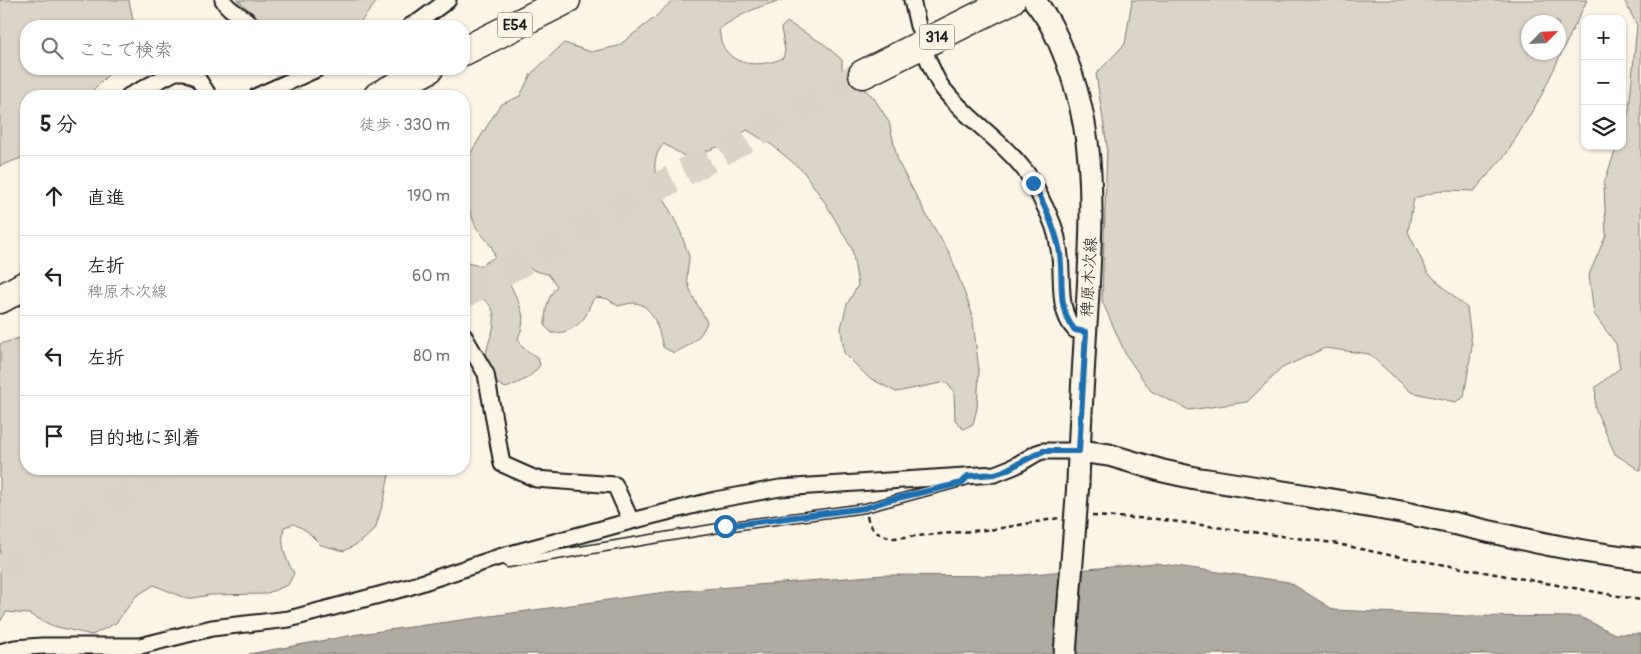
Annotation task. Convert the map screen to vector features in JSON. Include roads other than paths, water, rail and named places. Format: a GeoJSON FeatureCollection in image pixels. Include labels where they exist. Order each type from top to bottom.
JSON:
{"type":"FeatureCollection","features":[{"type":"Feature","properties":{"kind":"highway","name":"E54"},"geometry":{"type":"LineString","coordinates":[[470,48],[566,0]]}},
{"type":"Feature","properties":{"kind":"highway","name":"314"},"geometry":{"type":"LineString","coordinates":[[863,74],[1011,0]]}},
{"type":"Feature","properties":{"kind":"highway"},"geometry":{"type":"LineString","coordinates":[[390,90],[418,75]]}},
{"type":"Feature","properties":{"kind":"highway"},"geometry":{"type":"LineString","coordinates":[[0,299],[20,288]]}},
{"type":"Feature","properties":{"kind":"main road","name":"稗原木次線"},"geometry":{"type":"LineString","coordinates":[[1034,0],[1052,27],[1069,66],[1078,93],[1086,130],[1092,197],[1078,483],[1065,654]]}},
{"type":"Feature","properties":{"kind":"main road"},"geometry":{"type":"LineString","coordinates":[[1079,451],[1109,455],[1163,471],[1195,478],[1407,514],[1610,556],[1641,559]]}},
{"type":"Feature","properties":{"kind":"street"},"geometry":{"type":"LineString","coordinates":[[223,0],[226,6],[247,20]]}},
{"type":"Feature","properties":{"kind":"street"},"geometry":{"type":"LineString","coordinates":[[422,20],[448,0]]}},
{"type":"Feature","properties":{"kind":"street"},"geometry":{"type":"LineString","coordinates":[[912,0],[918,26]]}},
{"type":"Feature","properties":{"kind":"street"},"geometry":{"type":"LineString","coordinates":[[925,52],[932,71],[941,86],[959,106],[1009,152],[1023,167],[1033,183],[1045,205],[1058,242],[1064,308],[1067,319],[1075,330],[1086,332]]}},
{"type":"Feature","properties":{"kind":"street"},"geometry":{"type":"LineString","coordinates":[[140,90],[169,75]]}},
{"type":"Feature","properties":{"kind":"street"},"geometry":{"type":"LineString","coordinates":[[191,75],[198,79],[205,90]]}},
{"type":"Feature","properties":{"kind":"street"},"geometry":{"type":"LineString","coordinates":[[270,90],[304,75]]}},
{"type":"Feature","properties":{"kind":"street"},"geometry":{"type":"LineString","coordinates":[[470,346],[486,374],[502,464],[536,479],[615,485],[631,521]]}},
{"type":"Feature","properties":{"kind":"street"},"geometry":{"type":"LineString","coordinates":[[0,652],[15,648],[42,646],[140,646],[212,628],[289,619],[410,587],[499,557],[715,500],[780,488],[995,474],[1043,451],[1079,451]]}},
{"type":"Feature","properties":{"kind":"lane"},"geometry":{"type":"LineString","coordinates":[[499,557],[508,563],[725,526],[865,508],[889,500],[962,483],[968,476]]}},
{"type":"Feature","properties":{"kind":"tunnel"},"geometry":{"type":"LineString","coordinates":[[470,291],[863,74]]}},
{"type":"Feature","properties":{"kind":"tunnel"},"geometry":{"type":"LineString","coordinates":[[284,75],[292,90]]}},
{"type":"Feature","properties":{"kind":"tunnel"},"geometry":{"type":"LineString","coordinates":[[0,571],[155,475]]}}]}
